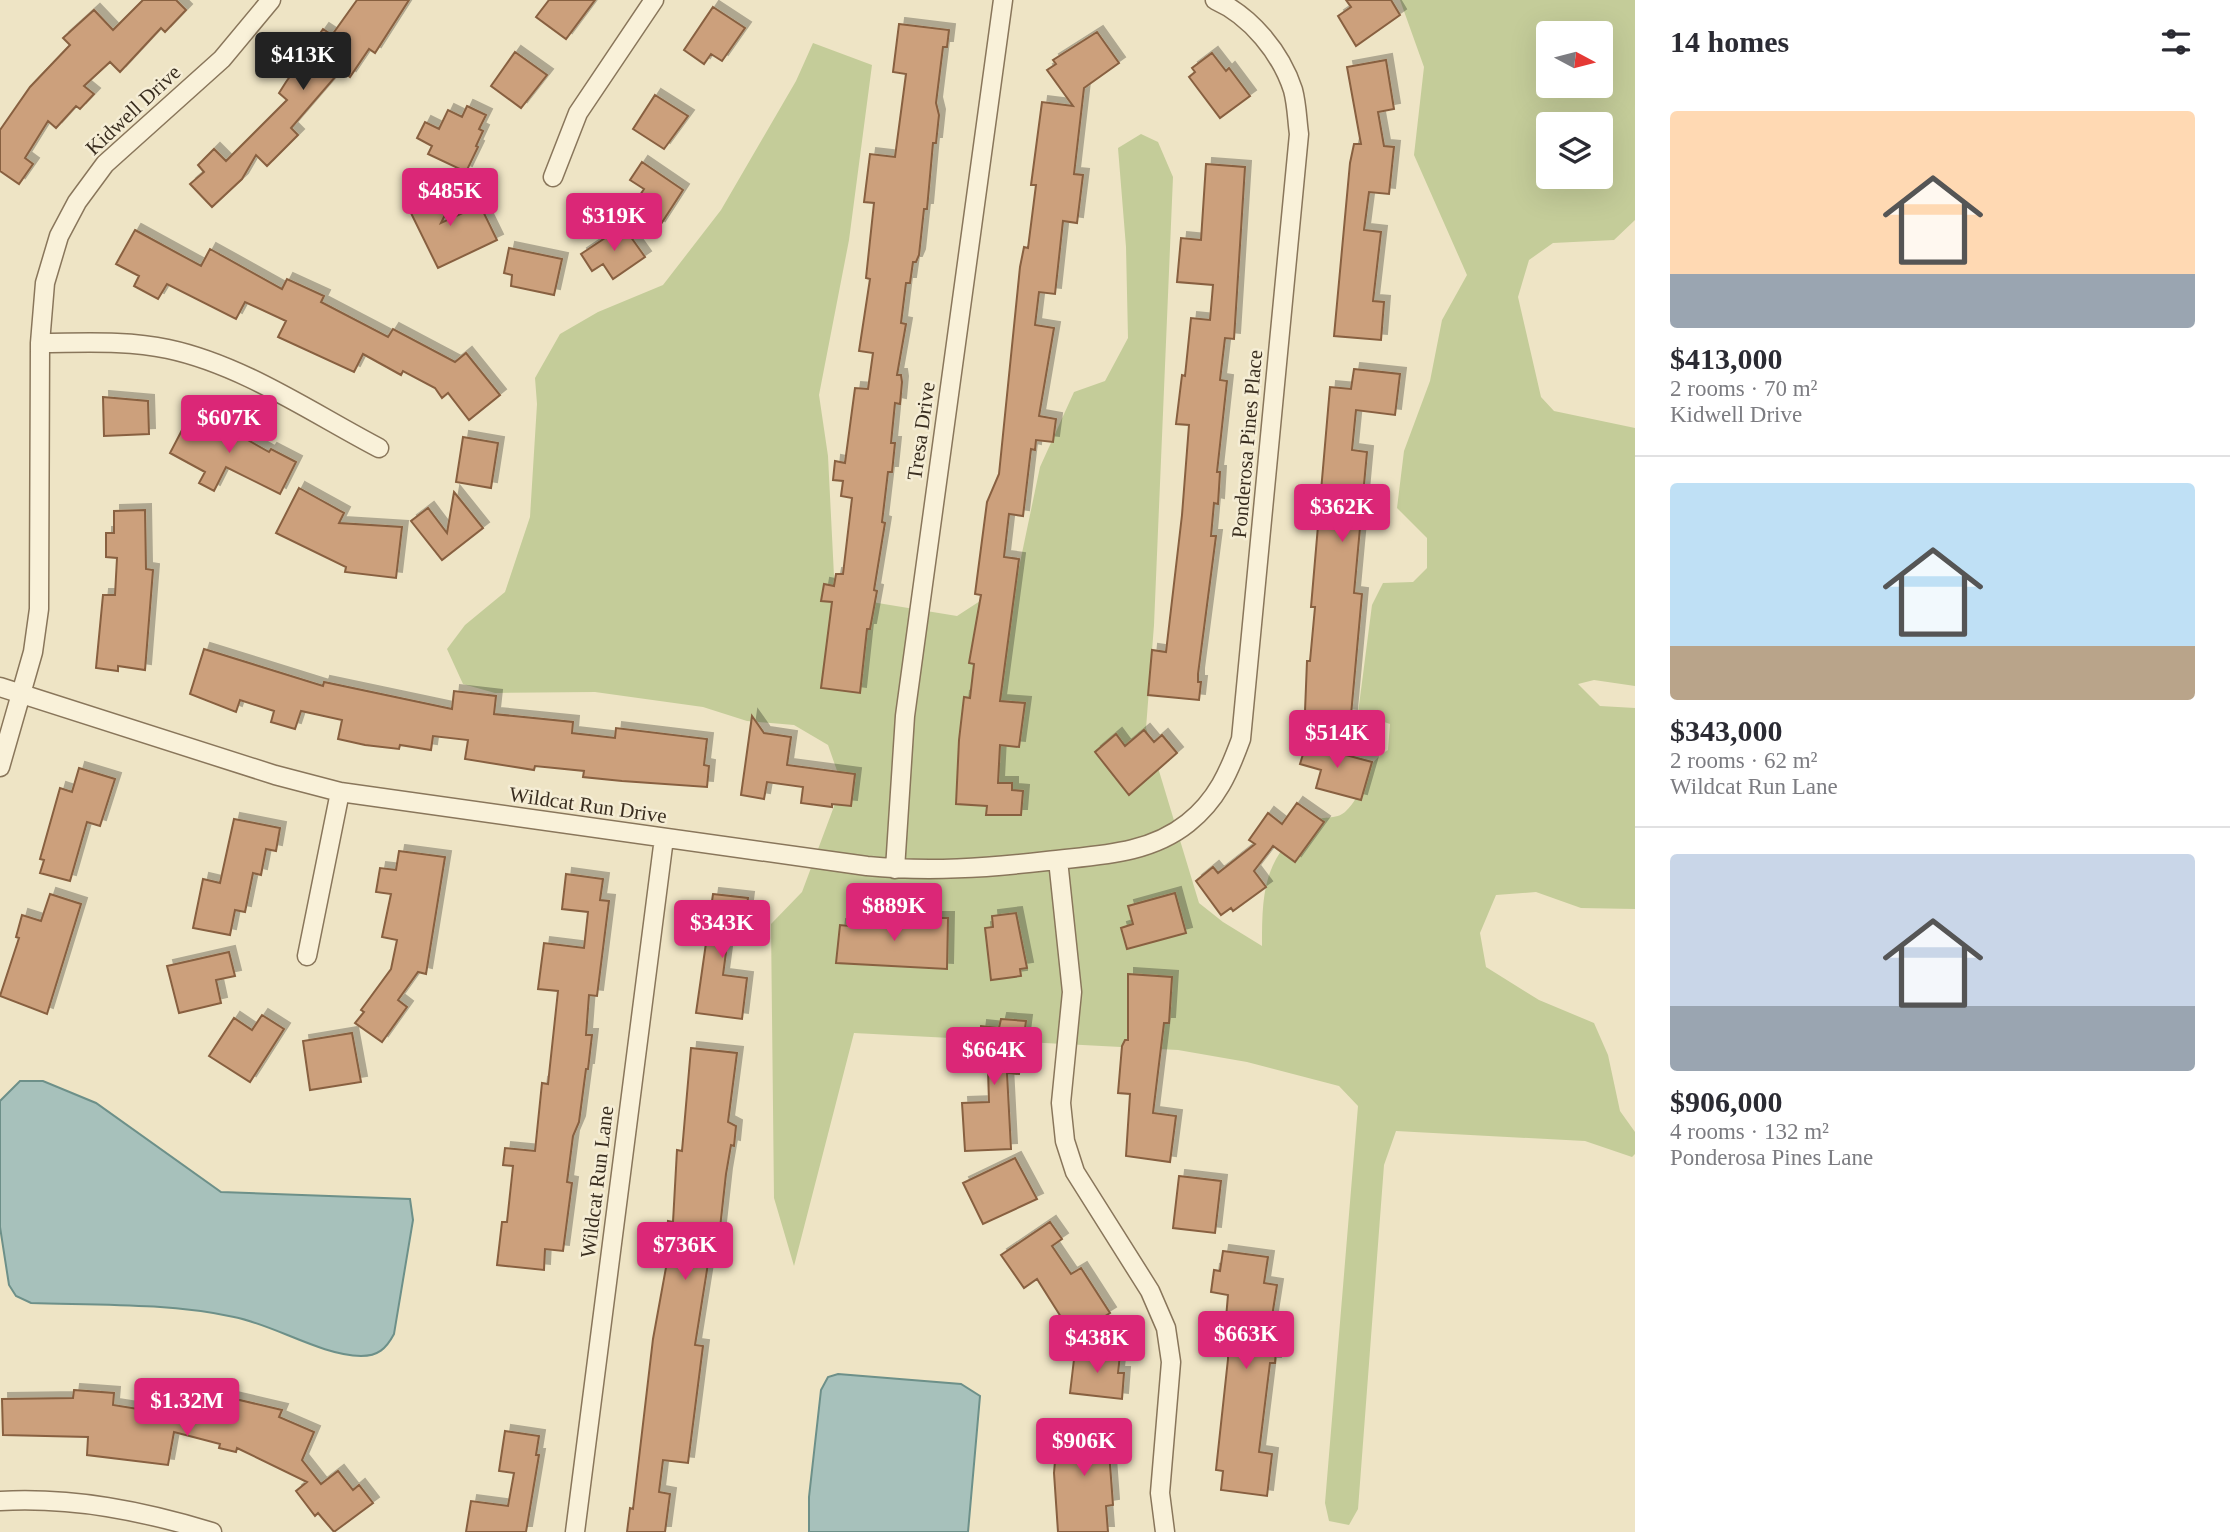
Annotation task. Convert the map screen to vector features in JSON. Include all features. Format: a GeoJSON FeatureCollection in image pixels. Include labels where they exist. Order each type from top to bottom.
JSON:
{"type":"FeatureCollection","features":[{"type":"Feature","properties":{"kind":"street","name":"Kidwell Drive"},"geometry":{"type":"LineString","coordinates":[[0,767],[23,695],[39,609],[40,343],[45,283],[59,236],[89,183],[105,164],[222,59],[271,0]]}},
{"type":"Feature","properties":{"kind":"street"},"geometry":{"type":"LineString","coordinates":[[553,177],[578,113],[654,0]]}},
{"type":"Feature","properties":{"kind":"street","name":"Tresa Drive"},"geometry":{"type":"LineString","coordinates":[[895,869],[905,716],[1003,0]]}},
{"type":"Feature","properties":{"kind":"street","name":"Ponderosa Pines Place"},"geometry":{"type":"LineString","coordinates":[[1180,829],[1204,808],[1224,783],[1241,739],[1244,723],[1299,134],[1293,91],[1271,48],[1243,17],[1215,0]]}},
{"type":"Feature","properties":{"kind":"street"},"geometry":{"type":"LineString","coordinates":[[40,343],[121,343],[189,354],[240,374],[379,448]]}},
{"type":"Feature","properties":{"kind":"street","name":"Wildcat Run Drive"},"geometry":{"type":"LineString","coordinates":[[0,687],[275,775],[340,792],[895,869],[959,870],[1124,853],[1163,839],[1180,829]]}},
{"type":"Feature","properties":{"kind":"street"},"geometry":{"type":"LineString","coordinates":[[307,956],[340,792]]}},
{"type":"Feature","properties":{"kind":"street","name":"Wildcat Run Lane"},"geometry":{"type":"LineString","coordinates":[[575,1532],[664,838]]}},
{"type":"Feature","properties":{"kind":"street"},"geometry":{"type":"LineString","coordinates":[[1058,860],[1072,992],[1061,1103],[1065,1141],[1075,1172],[1150,1291],[1166,1328],[1171,1362],[1160,1493],[1166,1532]]}},
{"type":"Feature","properties":{"kind":"street"},"geometry":{"type":"LineString","coordinates":[[0,1501],[51,1501],[104,1506],[161,1517],[212,1532]]}},
{"type":"Feature","properties":{"kind":"green space"},"geometry":{"type":"Polygon","coordinates":[[[1400,0],[1635,0],[1635,220],[1614,240],[1553,243],[1529,260],[1518,297],[1541,397],[1554,411],[1635,428],[1635,686],[1594,680],[1578,684],[1600,706],[1635,708],[1635,909],[1581,908],[1536,892],[1496,895],[1480,933],[1486,967],[1539,1000],[1594,1023],[1608,1055],[1620,1111],[1635,1132],[1635,1154],[1632,1157],[1585,1141],[1396,1131],[1384,1165],[1358,1509],[1349,1525],[1329,1521],[1325,1503],[1358,1106],[1339,1086],[1247,1062],[1178,1050],[854,1033],[794,1266],[774,1198],[771,924],[802,892],[842,785],[828,745],[794,725],[747,721],[703,707],[595,692],[495,693],[463,684],[447,649],[465,625],[505,592],[530,517],[537,404],[535,378],[560,334],[598,312],[663,285],[721,210],[796,81],[813,43],[872,65],[849,240],[819,395],[828,456],[835,596],[957,616],[1017,577],[1040,467],[1074,392],[1105,381],[1128,338],[1126,247],[1118,148],[1141,134],[1158,142],[1173,177],[1154,625],[1146,728],[1199,903],[1223,922],[1262,946],[1263,909],[1268,877],[1283,848],[1311,822],[1338,816],[1346,811],[1353,803],[1372,764],[1388,750],[1390,724],[1358,713],[1372,605],[1383,583],[1413,582],[1427,568],[1427,538],[1397,508],[1404,451],[1430,381],[1442,320],[1467,275],[1414,155],[1424,67],[1400,0]]]}},
{"type":"Feature","properties":{"kind":"water"},"geometry":{"type":"Polygon","coordinates":[[[20,1081],[43,1081],[96,1103],[221,1192],[410,1199],[413,1220],[394,1334],[388,1344],[372,1355],[345,1354],[250,1321],[209,1312],[133,1305],[31,1303],[16,1296],[9,1285],[0,1227],[0,1101],[20,1081]]]}},
{"type":"Feature","properties":{"kind":"water"},"geometry":{"type":"Polygon","coordinates":[[[838,1374],[961,1384],[980,1396],[968,1532],[809,1532],[809,1497],[821,1390],[828,1377],[838,1374]]]}},
{"type":"Feature","properties":{"kind":"building"},"geometry":{"type":"Polygon","coordinates":[[[143,0],[176,0],[186,10],[165,32],[161,28],[120,72],[110,62],[84,86],[94,94],[80,109],[76,106],[56,128],[48,121],[25,158],[33,164],[19,184],[0,171],[0,130],[30,87],[70,45],[63,38],[94,10],[113,30],[143,0]]]}},
{"type":"Feature","properties":{"kind":"building"},"geometry":{"type":"Polygon","coordinates":[[[357,0],[409,0],[375,53],[369,49],[350,77],[341,70],[291,128],[298,135],[267,166],[256,155],[242,179],[212,207],[190,184],[204,172],[198,165],[214,149],[226,161],[287,100],[279,93],[323,29],[332,35],[357,0]]]}},
{"type":"Feature","properties":{"kind":"building"},"geometry":{"type":"Polygon","coordinates":[[[549,0],[595,0],[566,39],[536,17],[549,0]]]}},
{"type":"Feature","properties":{"kind":"building"},"geometry":{"type":"Polygon","coordinates":[[[1346,0],[1391,0],[1400,15],[1356,46],[1338,16],[1351,7],[1346,0]]]}},
{"type":"Feature","properties":{"kind":"building"},"geometry":{"type":"Polygon","coordinates":[[[713,7],[745,28],[722,61],[711,54],[704,64],[684,50],[713,7]]]}},
{"type":"Feature","properties":{"kind":"building"},"geometry":{"type":"Polygon","coordinates":[[[899,24],[949,30],[947,47],[943,47],[936,103],[939,115],[936,143],[933,143],[927,209],[924,209],[919,255],[916,262],[913,262],[910,283],[906,283],[901,323],[906,324],[897,375],[901,375],[902,382],[900,404],[895,403],[891,443],[895,443],[892,472],[888,472],[882,522],[885,523],[874,590],[877,591],[870,629],[867,629],[860,693],[821,688],[832,602],[821,601],[824,584],[834,586],[836,574],[843,574],[852,498],[841,496],[843,481],[833,480],[835,461],[845,463],[855,388],[868,389],[873,353],[859,351],[870,279],[866,278],[874,203],[864,202],[870,154],[895,157],[906,74],[893,72],[899,24]]]}},
{"type":"Feature","properties":{"kind":"building"},"geometry":{"type":"Polygon","coordinates":[[[1097,32],[1119,63],[1084,88],[1074,174],[1083,175],[1077,223],[1063,221],[1055,294],[1039,292],[1035,325],[1054,328],[1039,416],[1056,419],[1053,442],[1036,440],[1035,450],[1031,449],[1023,516],[1009,514],[1004,557],[1019,559],[1000,701],[1025,703],[1019,747],[1000,745],[998,783],[1012,783],[1012,790],[1023,791],[1021,815],[986,815],[987,806],[956,804],[959,740],[964,697],[970,698],[974,664],[969,663],[981,595],[975,594],[987,502],[999,474],[1020,267],[1024,247],[1028,248],[1036,185],[1031,185],[1042,102],[1073,106],[1047,70],[1056,64],[1053,60],[1097,32]]]}},
{"type":"Feature","properties":{"kind":"building"},"geometry":{"type":"Polygon","coordinates":[[[515,52],[547,75],[521,108],[491,86],[515,52]]]}},
{"type":"Feature","properties":{"kind":"building"},"geometry":{"type":"Polygon","coordinates":[[[1212,53],[1226,71],[1229,68],[1250,96],[1220,118],[1189,77],[1195,72],[1192,68],[1212,53]]]}},
{"type":"Feature","properties":{"kind":"building"},"geometry":{"type":"Polygon","coordinates":[[[1386,60],[1394,109],[1378,112],[1384,146],[1394,147],[1389,194],[1369,192],[1364,230],[1381,232],[1373,301],[1384,302],[1381,340],[1334,336],[1350,163],[1354,144],[1361,144],[1347,67],[1386,60]]]}},
{"type":"Feature","properties":{"kind":"building"},"geometry":{"type":"Polygon","coordinates":[[[655,95],[688,116],[664,149],[633,129],[655,95]]]}},
{"type":"Feature","properties":{"kind":"building"},"geometry":{"type":"Polygon","coordinates":[[[467,106],[486,115],[479,129],[483,131],[476,146],[478,147],[466,172],[428,154],[432,146],[417,138],[425,122],[439,129],[448,110],[462,117],[467,106]]]}},
{"type":"Feature","properties":{"kind":"building"},"geometry":{"type":"Polygon","coordinates":[[[642,162],[683,190],[659,227],[632,207],[644,189],[630,180],[642,162]]]}},
{"type":"Feature","properties":{"kind":"building"},"geometry":{"type":"Polygon","coordinates":[[[1206,164],[1245,167],[1234,339],[1225,338],[1220,380],[1227,381],[1217,472],[1220,472],[1218,504],[1214,503],[1211,536],[1216,536],[1198,674],[1198,682],[1201,682],[1199,700],[1148,695],[1152,650],[1166,652],[1182,515],[1189,425],[1176,424],[1182,375],[1185,376],[1191,318],[1210,320],[1213,285],[1177,282],[1181,238],[1201,240],[1206,164]]]}},
{"type":"Feature","properties":{"kind":"building"},"geometry":{"type":"Polygon","coordinates":[[[446,186],[453,199],[441,223],[480,205],[497,240],[438,268],[407,205],[446,186]]]}},
{"type":"Feature","properties":{"kind":"building"},"geometry":{"type":"Polygon","coordinates":[[[623,226],[645,257],[613,279],[603,264],[592,271],[581,254],[623,226]]]}},
{"type":"Feature","properties":{"kind":"building"},"geometry":{"type":"Polygon","coordinates":[[[135,230],[201,266],[210,249],[282,289],[287,279],[324,296],[321,302],[388,337],[393,329],[455,362],[466,353],[500,395],[469,420],[448,393],[442,398],[435,388],[403,371],[401,375],[363,354],[354,372],[278,337],[286,321],[245,302],[236,319],[167,284],[158,299],[134,286],[139,276],[116,264],[135,230]]]}},
{"type":"Feature","properties":{"kind":"building"},"geometry":{"type":"Polygon","coordinates":[[[509,248],[562,259],[554,295],[511,286],[512,275],[504,273],[509,248]]]}},
{"type":"Feature","properties":{"kind":"building"},"geometry":{"type":"Polygon","coordinates":[[[1354,369],[1400,374],[1395,415],[1356,410],[1352,450],[1367,452],[1354,593],[1362,594],[1351,715],[1305,711],[1330,387],[1351,389],[1354,369]]]}},
{"type":"Feature","properties":{"kind":"building"},"geometry":{"type":"Polygon","coordinates":[[[103,397],[148,401],[149,434],[104,436],[103,397]]]}},
{"type":"Feature","properties":{"kind":"building"},"geometry":{"type":"Polygon","coordinates":[[[193,409],[269,452],[271,449],[296,462],[280,494],[226,467],[214,491],[199,483],[205,472],[170,453],[193,409]]]}},
{"type":"Feature","properties":{"kind":"building"},"geometry":{"type":"Polygon","coordinates":[[[463,437],[498,443],[491,488],[456,482],[463,437]]]}},
{"type":"Feature","properties":{"kind":"building"},"geometry":{"type":"Polygon","coordinates":[[[299,488],[344,513],[339,523],[402,527],[396,578],[345,572],[346,567],[276,533],[299,488]]]}},
{"type":"Feature","properties":{"kind":"building"},"geometry":{"type":"Polygon","coordinates":[[[454,492],[483,528],[442,560],[411,521],[428,508],[447,533],[454,492]]]}},
{"type":"Feature","properties":{"kind":"building"},"geometry":{"type":"Polygon","coordinates":[[[145,510],[146,569],[153,570],[145,670],[118,666],[118,671],[96,668],[103,595],[115,595],[117,558],[106,557],[106,533],[114,533],[114,511],[145,510]]]}},
{"type":"Feature","properties":{"kind":"building"},"geometry":{"type":"Polygon","coordinates":[[[204,649],[323,686],[324,682],[452,709],[454,691],[496,696],[494,714],[573,722],[572,733],[615,738],[616,728],[707,739],[704,765],[709,766],[707,787],[583,777],[584,771],[535,766],[534,770],[465,759],[468,740],[433,736],[431,750],[400,745],[399,749],[365,745],[338,739],[342,720],[301,711],[295,729],[271,722],[274,711],[240,700],[236,712],[190,694],[204,649]]]}},
{"type":"Feature","properties":{"kind":"building"},"geometry":{"type":"Polygon","coordinates":[[[752,716],[764,733],[791,737],[787,765],[855,774],[851,806],[832,804],[832,807],[801,803],[803,787],[767,782],[764,799],[741,795],[752,716]]]}},
{"type":"Feature","properties":{"kind":"building"},"geometry":{"type":"Polygon","coordinates":[[[1144,730],[1154,742],[1162,735],[1177,753],[1129,795],[1095,752],[1116,734],[1125,746],[1144,730]]]}},
{"type":"Feature","properties":{"kind":"building"},"geometry":{"type":"Polygon","coordinates":[[[1308,738],[1327,743],[1326,747],[1331,751],[1372,762],[1361,800],[1316,788],[1321,770],[1300,764],[1308,738]]]}},
{"type":"Feature","properties":{"kind":"building"},"geometry":{"type":"Polygon","coordinates":[[[79,768],[115,779],[100,826],[87,822],[70,881],[40,873],[44,860],[40,859],[60,788],[72,792],[79,768]]]}},
{"type":"Feature","properties":{"kind":"building"},"geometry":{"type":"Polygon","coordinates":[[[1297,803],[1324,822],[1295,862],[1273,846],[1254,871],[1266,887],[1233,911],[1231,908],[1221,915],[1196,881],[1213,867],[1218,873],[1255,844],[1249,840],[1268,813],[1282,824],[1297,803]]]}},
{"type":"Feature","properties":{"kind":"building"},"geometry":{"type":"Polygon","coordinates":[[[234,819],[280,828],[276,851],[266,849],[261,875],[253,873],[245,912],[235,910],[230,935],[193,928],[203,879],[220,883],[234,819]]]}},
{"type":"Feature","properties":{"kind":"building"},"geometry":{"type":"Polygon","coordinates":[[[399,851],[445,857],[426,974],[418,972],[398,1000],[407,1007],[382,1042],[355,1023],[364,1012],[361,1010],[391,969],[397,940],[382,937],[391,894],[376,892],[380,868],[396,870],[399,851]]]}},
{"type":"Feature","properties":{"kind":"building"},"geometry":{"type":"Polygon","coordinates":[[[566,874],[603,879],[600,900],[609,901],[597,996],[589,995],[586,1035],[592,1035],[579,1122],[573,1136],[567,1182],[572,1183],[563,1251],[545,1249],[544,1270],[497,1265],[502,1222],[507,1222],[513,1166],[503,1165],[505,1148],[535,1151],[542,1083],[548,1084],[558,991],[538,989],[544,943],[584,948],[588,912],[562,909],[566,874]]]}},
{"type":"Feature","properties":{"kind":"building"},"geometry":{"type":"Polygon","coordinates":[[[1175,893],[1186,933],[1127,949],[1121,928],[1133,924],[1128,906],[1175,893]]]}},
{"type":"Feature","properties":{"kind":"building"},"geometry":{"type":"Polygon","coordinates":[[[50,894],[81,904],[47,1014],[0,996],[19,938],[16,937],[22,915],[41,921],[50,894]]]}},
{"type":"Feature","properties":{"kind":"building"},"geometry":{"type":"Polygon","coordinates":[[[713,894],[748,898],[743,937],[728,937],[723,975],[747,978],[742,1019],[696,1013],[713,894]]]}},
{"type":"Feature","properties":{"kind":"building"},"geometry":{"type":"Polygon","coordinates":[[[850,913],[874,916],[873,921],[930,922],[930,918],[948,918],[947,969],[836,963],[840,925],[849,926],[850,913]]]}},
{"type":"Feature","properties":{"kind":"building"},"geometry":{"type":"Polygon","coordinates":[[[1016,913],[1027,968],[1020,969],[1021,976],[991,980],[985,928],[993,927],[992,916],[1016,913]]]}},
{"type":"Feature","properties":{"kind":"building"},"geometry":{"type":"Polygon","coordinates":[[[229,952],[235,976],[216,980],[221,1003],[179,1013],[167,966],[229,952]]]}},
{"type":"Feature","properties":{"kind":"building"},"geometry":{"type":"Polygon","coordinates":[[[1128,974],[1172,977],[1169,1023],[1164,1023],[1153,1113],[1176,1116],[1170,1162],[1126,1156],[1130,1094],[1118,1093],[1122,1046],[1125,1040],[1128,1040],[1128,974]]]}},
{"type":"Feature","properties":{"kind":"building"},"geometry":{"type":"Polygon","coordinates":[[[262,1015],[284,1029],[250,1082],[209,1056],[234,1018],[252,1030],[262,1015]]]}},
{"type":"Feature","properties":{"kind":"building"},"geometry":{"type":"Polygon","coordinates":[[[1001,1019],[1026,1021],[1019,1074],[1007,1073],[1011,1149],[965,1151],[962,1103],[989,1102],[988,1070],[976,1069],[981,1026],[999,1028],[1001,1019]]]}},
{"type":"Feature","properties":{"kind":"building"},"geometry":{"type":"Polygon","coordinates":[[[352,1033],[361,1082],[310,1090],[303,1041],[352,1033]]]}},
{"type":"Feature","properties":{"kind":"building"},"geometry":{"type":"Polygon","coordinates":[[[691,1048],[737,1053],[728,1122],[736,1126],[734,1146],[731,1145],[726,1174],[718,1246],[711,1245],[695,1345],[703,1346],[688,1463],[663,1460],[659,1492],[670,1494],[665,1532],[627,1532],[630,1508],[633,1509],[653,1339],[671,1240],[666,1240],[668,1221],[673,1222],[677,1150],[682,1151],[691,1048]]]}},
{"type":"Feature","properties":{"kind":"building"},"geometry":{"type":"Polygon","coordinates":[[[1015,1158],[1037,1199],[983,1224],[963,1183],[1015,1158]]]}},
{"type":"Feature","properties":{"kind":"building"},"geometry":{"type":"Polygon","coordinates":[[[1179,1176],[1221,1181],[1215,1233],[1173,1228],[1179,1176]]]}},
{"type":"Feature","properties":{"kind":"building"},"geometry":{"type":"Polygon","coordinates":[[[1050,1222],[1062,1239],[1052,1246],[1071,1274],[1081,1268],[1110,1313],[1073,1336],[1037,1279],[1024,1288],[1001,1255],[1050,1222]]]}},
{"type":"Feature","properties":{"kind":"building"},"geometry":{"type":"Polygon","coordinates":[[[1223,1251],[1268,1257],[1264,1283],[1277,1285],[1271,1323],[1278,1324],[1275,1363],[1270,1363],[1259,1452],[1272,1454],[1267,1496],[1221,1490],[1223,1471],[1216,1470],[1228,1359],[1228,1341],[1224,1341],[1228,1295],[1211,1292],[1214,1270],[1220,1271],[1223,1251]]]}},
{"type":"Feature","properties":{"kind":"building"},"geometry":{"type":"Polygon","coordinates":[[[1075,1351],[1120,1355],[1118,1373],[1124,1373],[1122,1399],[1070,1393],[1075,1351]]]}},
{"type":"Feature","properties":{"kind":"building"},"geometry":{"type":"Polygon","coordinates":[[[74,1390],[114,1393],[113,1405],[163,1413],[166,1402],[194,1407],[197,1390],[282,1410],[279,1417],[314,1432],[302,1460],[321,1484],[338,1471],[353,1490],[359,1485],[373,1503],[334,1532],[318,1513],[315,1516],[296,1491],[307,1482],[237,1448],[236,1452],[219,1448],[220,1444],[174,1432],[168,1465],[87,1455],[88,1437],[3,1435],[2,1399],[73,1398],[74,1390]]]}},
{"type":"Feature","properties":{"kind":"building"},"geometry":{"type":"Polygon","coordinates":[[[1058,1425],[1119,1430],[1117,1451],[1109,1451],[1113,1505],[1106,1506],[1108,1532],[1058,1532],[1054,1473],[1058,1425]]]}},
{"type":"Feature","properties":{"kind":"building"},"geometry":{"type":"Polygon","coordinates":[[[505,1431],[539,1436],[536,1455],[539,1455],[526,1532],[466,1532],[471,1501],[508,1506],[514,1473],[499,1471],[505,1431]]]}}]}
